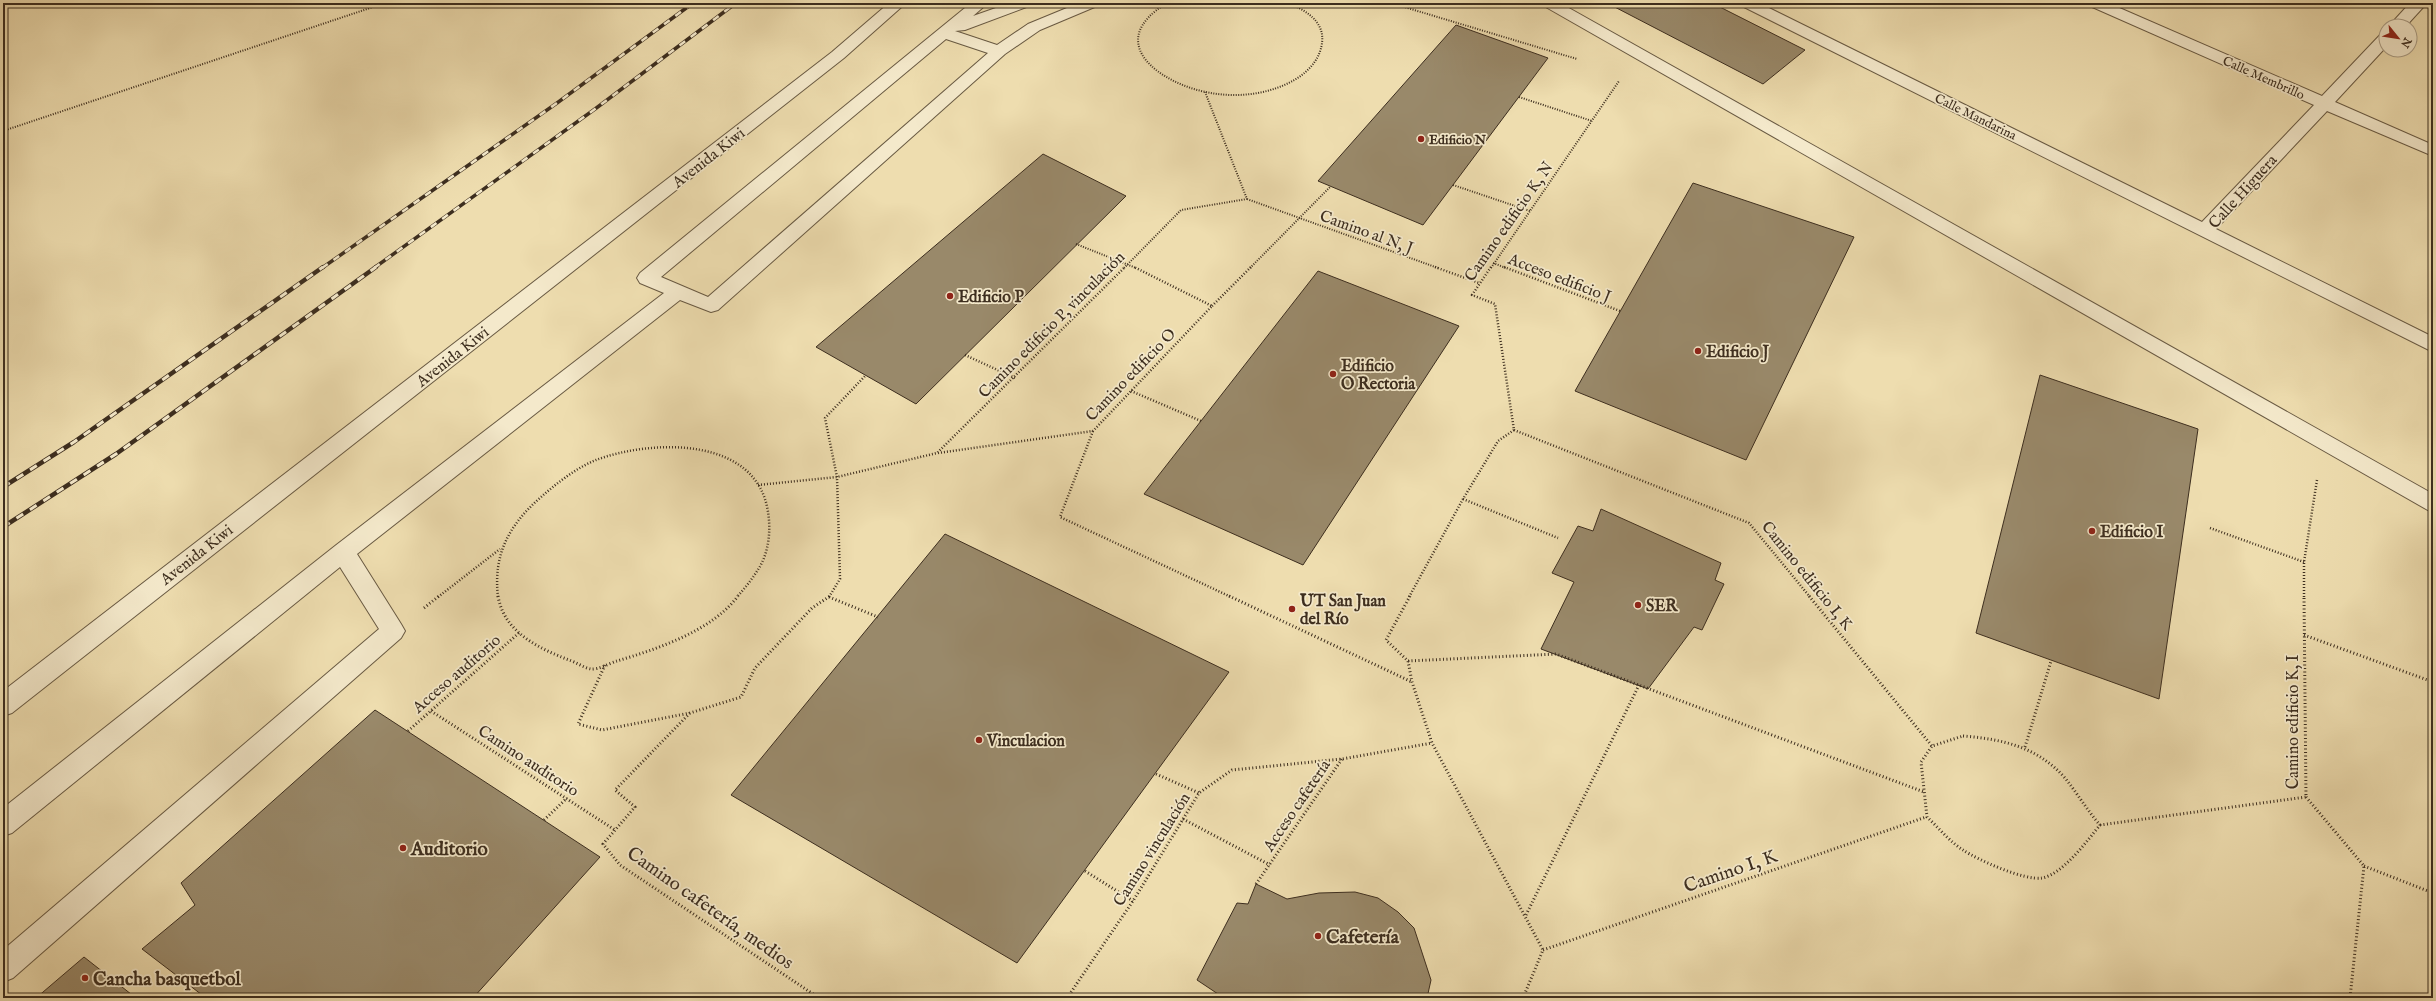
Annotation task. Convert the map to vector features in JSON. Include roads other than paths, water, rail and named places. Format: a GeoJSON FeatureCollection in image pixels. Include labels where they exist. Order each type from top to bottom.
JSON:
{"type":"FeatureCollection","features":[{"type":"Feature","properties":{"kind":"street","name":"Avenida Kiwi"},"geometry":{"type":"LineString","coordinates":[[3,705],[838,55],[898,3]]}},
{"type":"Feature","properties":{"kind":"street"},"geometry":{"type":"LineString","coordinates":[[980,3],[646,278],[711,305],[999,51],[1034,27],[1092,3]]}},
{"type":"Feature","properties":{"kind":"street"},"geometry":{"type":"LineString","coordinates":[[945,33],[1024,3]]}},
{"type":"Feature","properties":{"kind":"street"},"geometry":{"type":"LineString","coordinates":[[1549,3],[2433,504]]}},
{"type":"Feature","properties":{"kind":"street","name":"Calle Mandarina"},"geometry":{"type":"LineString","coordinates":[[1747,3],[2205,230]]}},
{"type":"Feature","properties":{"kind":"street","name":"Calle Membrillo"},"geometry":{"type":"LineString","coordinates":[[2095,3],[2433,151]]}},
{"type":"Feature","properties":{"kind":"street"},"geometry":{"type":"LineString","coordinates":[[2405,18],[2419,3]]}},
{"type":"Feature","properties":{"kind":"street"},"geometry":{"type":"LineString","coordinates":[[945,33],[999,51]]}},
{"type":"Feature","properties":{"kind":"street","name":"Calle Higuera"},"geometry":{"type":"LineString","coordinates":[[2378,46],[2205,230],[2433,346]]}},
{"type":"Feature","properties":{"kind":"street"},"geometry":{"type":"LineString","coordinates":[[3,824],[343,552],[678,292]]}},
{"type":"Feature","properties":{"kind":"street"},"geometry":{"type":"LineString","coordinates":[[3,968],[393,631],[343,552]]}},
{"type":"Feature","properties":{"kind":"railway"},"geometry":{"type":"LineString","coordinates":[[322,268],[557,103],[693,3]]}},
{"type":"Feature","properties":{"kind":"railway"},"geometry":{"type":"LineString","coordinates":[[374,268],[595,109],[736,3]]}},
{"type":"Feature","properties":{"kind":"railway"},"geometry":{"type":"LineString","coordinates":[[3,487],[74,442],[323,267]]}},
{"type":"Feature","properties":{"kind":"railway"},"geometry":{"type":"LineString","coordinates":[[3,527],[116,454],[376,267]]}},
{"type":"Feature","properties":{"kind":"place","name":"Edificio N"},"geometry":{"type":"Point","coordinates":[1421,139]}},
{"type":"Feature","properties":{"kind":"place","name":"Edificio P"},"geometry":{"type":"Point","coordinates":[950,296]}},
{"type":"Feature","properties":{"kind":"place","name":"Edificio J"},"geometry":{"type":"Point","coordinates":[1698,351]}},
{"type":"Feature","properties":{"kind":"place","name":"Edificio O Rectoria"},"geometry":{"type":"Point","coordinates":[1333,374]}},
{"type":"Feature","properties":{"kind":"place","name":"Edificio I"},"geometry":{"type":"Point","coordinates":[2092,531]}},
{"type":"Feature","properties":{"kind":"place","name":"SER"},"geometry":{"type":"Point","coordinates":[1638,605]}},
{"type":"Feature","properties":{"kind":"place","name":"UT San Juan del Río"},"geometry":{"type":"Point","coordinates":[1292,609]}},
{"type":"Feature","properties":{"kind":"place","name":"Vinculacion"},"geometry":{"type":"Point","coordinates":[979,740]}},
{"type":"Feature","properties":{"kind":"place","name":"Auditorio"},"geometry":{"type":"Point","coordinates":[403,848]}},
{"type":"Feature","properties":{"kind":"place","name":"Cafetería"},"geometry":{"type":"Point","coordinates":[1318,936]}},
{"type":"Feature","properties":{"kind":"place","name":"Cancha basquetbol"},"geometry":{"type":"Point","coordinates":[85,978]}}]}
